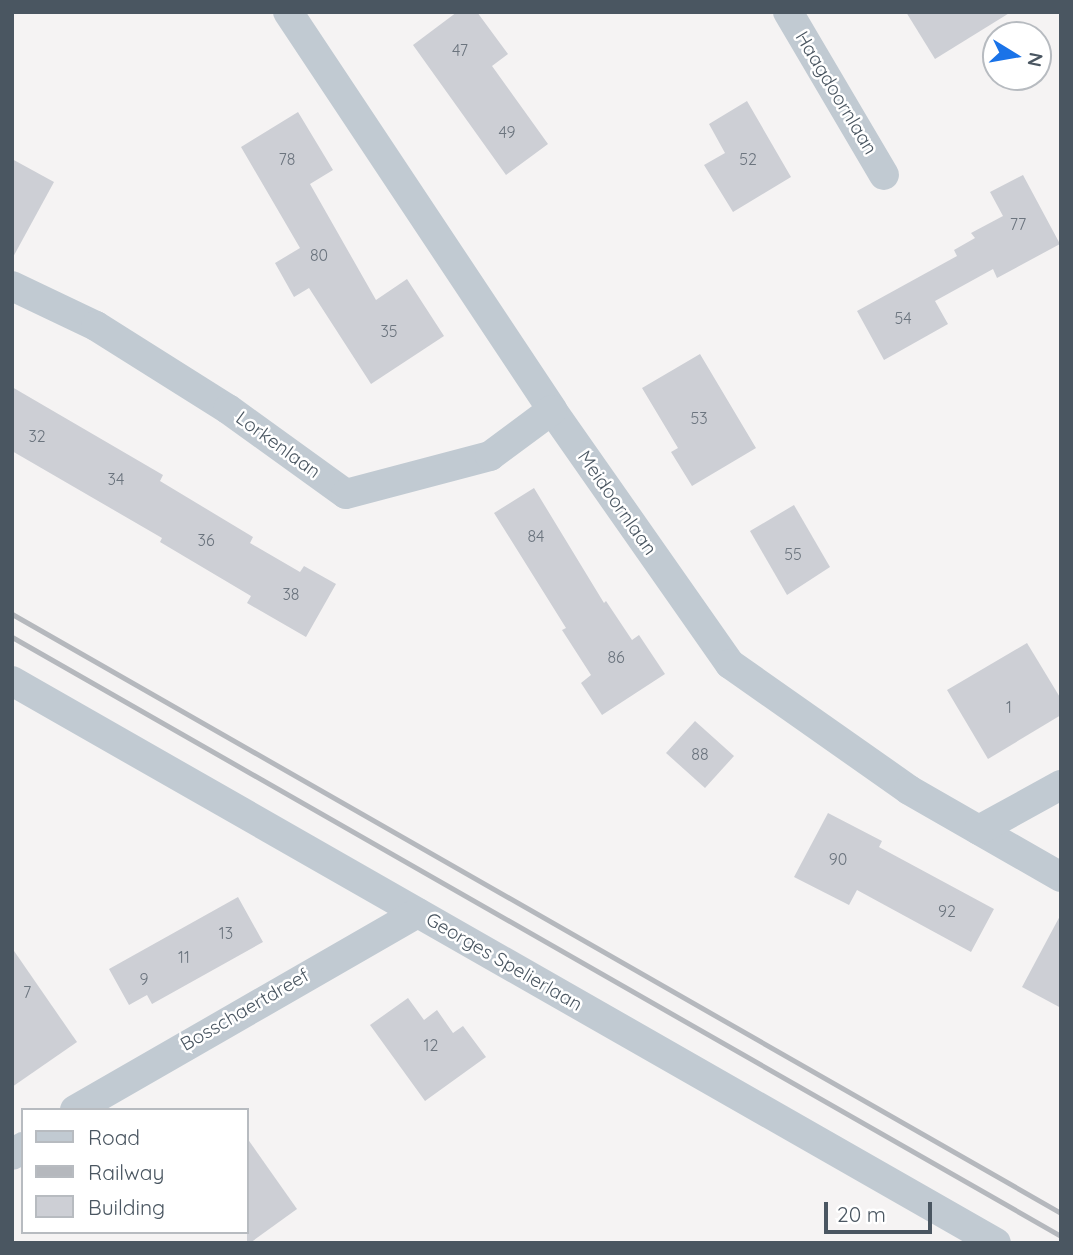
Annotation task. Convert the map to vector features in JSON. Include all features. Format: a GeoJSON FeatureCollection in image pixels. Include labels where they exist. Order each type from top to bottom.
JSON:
{"type":"FeatureCollection","features":[{"type":"Feature","properties":{"kind":"street","name":"Meidoornlaan"},"geometry":{"type":"LineString","coordinates":[[288,12],[552,410],[730,664],[909,790],[1061,877]]}},
{"type":"Feature","properties":{"kind":"street","name":"Haagdoornlaan"},"geometry":{"type":"LineString","coordinates":[[788,12],[884,175]]}},
{"type":"Feature","properties":{"kind":"street","name":"Lorkenlaan"},"geometry":{"type":"LineString","coordinates":[[12,286],[96,326],[228,409],[346,494],[489,456],[552,410]]}},
{"type":"Feature","properties":{"kind":"street","name":"Georges Spelierlaan"},"geometry":{"type":"LineString","coordinates":[[12,681],[996,1243]]}},
{"type":"Feature","properties":{"kind":"street"},"geometry":{"type":"LineString","coordinates":[[979,830],[1061,785]]}},
{"type":"Feature","properties":{"kind":"street","name":"Bosschaertdreef"},"geometry":{"type":"LineString","coordinates":[[78,1108],[417,913]]}},
{"type":"Feature","properties":{"kind":"building"},"geometry":{"type":"Polygon","coordinates":[[[457,12],[477,12],[508,54],[492,66],[548,144],[506,175],[413,45],[457,12]]]}},
{"type":"Feature","properties":{"kind":"building"},"geometry":{"type":"Polygon","coordinates":[[[906,12],[1011,12],[996,21],[982,21],[982,30],[935,59],[906,12]]]}},
{"type":"Feature","properties":{"kind":"building"},"geometry":{"type":"Polygon","coordinates":[[[747,101],[791,177],[733,212],[704,165],[725,153],[709,124],[747,101]]]}},
{"type":"Feature","properties":{"kind":"building"},"geometry":{"type":"Polygon","coordinates":[[[298,112],[333,170],[310,184],[376,300],[407,279],[444,336],[371,384],[309,288],[294,297],[275,263],[300,248],[241,147],[298,112]]]}},
{"type":"Feature","properties":{"kind":"building"},"geometry":{"type":"Polygon","coordinates":[[[12,159],[54,182],[12,259],[12,159]]]}},
{"type":"Feature","properties":{"kind":"building"},"geometry":{"type":"Polygon","coordinates":[[[1023,175],[1060,244],[997,278],[993,269],[935,301],[948,324],[884,360],[857,311],[957,256],[954,250],[975,238],[971,233],[1003,216],[990,192],[1023,175]]]}},
{"type":"Feature","properties":{"kind":"building"},"geometry":{"type":"Polygon","coordinates":[[[700,354],[756,448],[692,486],[671,452],[678,448],[642,388],[700,354]]]}},
{"type":"Feature","properties":{"kind":"building"},"geometry":{"type":"Polygon","coordinates":[[[12,387],[163,475],[160,481],[253,537],[250,543],[300,572],[304,566],[336,584],[306,637],[247,603],[251,596],[160,542],[162,538],[12,451],[12,387]]]}},
{"type":"Feature","properties":{"kind":"building"},"geometry":{"type":"Polygon","coordinates":[[[534,488],[604,603],[606,601],[632,640],[639,635],[665,674],[602,715],[581,683],[591,675],[562,630],[566,628],[494,513],[534,488]]]}},
{"type":"Feature","properties":{"kind":"building"},"geometry":{"type":"Polygon","coordinates":[[[794,505],[830,567],[787,595],[750,531],[794,505]]]}},
{"type":"Feature","properties":{"kind":"building"},"geometry":{"type":"Polygon","coordinates":[[[1027,643],[1061,699],[1061,715],[988,759],[947,690],[1027,643]]]}},
{"type":"Feature","properties":{"kind":"building"},"geometry":{"type":"Polygon","coordinates":[[[695,721],[734,756],[705,788],[666,753],[695,721]]]}},
{"type":"Feature","properties":{"kind":"building"},"geometry":{"type":"Polygon","coordinates":[[[828,813],[882,841],[879,847],[994,909],[971,952],[857,890],[849,905],[794,877],[828,813]]]}},
{"type":"Feature","properties":{"kind":"building"},"geometry":{"type":"Polygon","coordinates":[[[238,897],[263,942],[152,1004],[147,995],[129,1005],[109,969],[238,897]]]}},
{"type":"Feature","properties":{"kind":"building"},"geometry":{"type":"Polygon","coordinates":[[[1061,914],[1061,1008],[1022,987],[1061,914]]]}},
{"type":"Feature","properties":{"kind":"building"},"geometry":{"type":"Polygon","coordinates":[[[12,948],[77,1042],[12,1087],[12,948]]]}},
{"type":"Feature","properties":{"kind":"building"},"geometry":{"type":"Polygon","coordinates":[[[408,998],[424,1020],[437,1010],[453,1033],[463,1026],[486,1057],[425,1101],[370,1025],[408,998]]]}},
{"type":"Feature","properties":{"kind":"building"},"geometry":{"type":"Polygon","coordinates":[[[248,1139],[297,1209],[247,1243],[248,1234],[248,1139]]]}},
{"type":"Feature","properties":{"kind":"railway"},"geometry":{"type":"LineString","coordinates":[[12,614],[1061,1213]]}},
{"type":"Feature","properties":{"kind":"railway"},"geometry":{"type":"LineString","coordinates":[[12,637],[1061,1236]]}}]}
